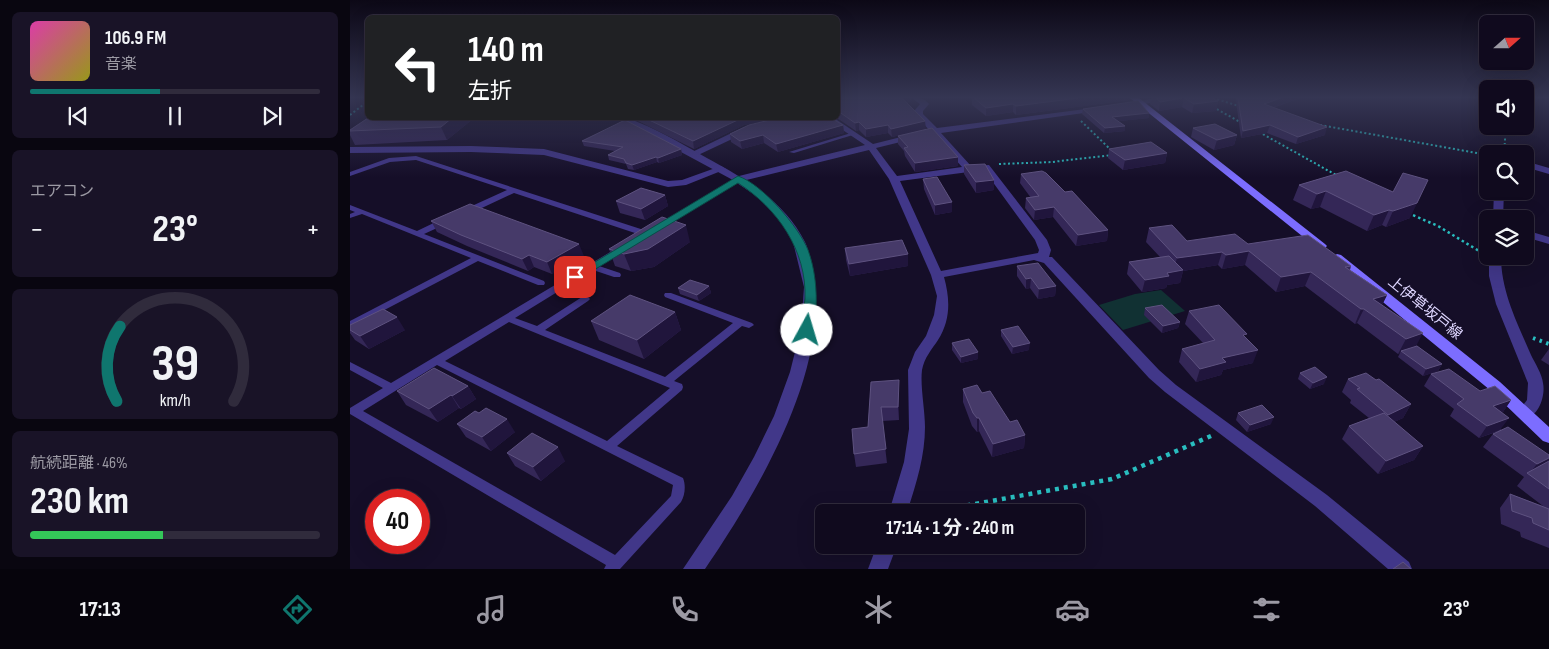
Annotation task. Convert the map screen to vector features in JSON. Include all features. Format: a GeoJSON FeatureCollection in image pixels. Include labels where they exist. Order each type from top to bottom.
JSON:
{"type":"FeatureCollection","features":[{"type":"Feature","properties":{"kind":"main road","name":"上伊草坂戸線"},"geometry":{"type":"LineString","coordinates":[[1168,125],[1423,327],[1525,413],[1549,437]]}},
{"type":"Feature","properties":{"kind":"street"},"geometry":{"type":"LineString","coordinates":[[635,125],[693,154],[755,190],[780,213],[802,248],[808,271],[811,298],[807,330],[786,407],[762,459],[738,503],[693,569]]}},
{"type":"Feature","properties":{"kind":"street"},"geometry":{"type":"LineString","coordinates":[[839,125],[872,147],[894,179],[937,275],[943,296],[941,315],[933,338],[922,352],[915,370],[917,430],[913,462],[900,504]]}},
{"type":"Feature","properties":{"kind":"street"},"geometry":{"type":"LineString","coordinates":[[930,125],[968,168]]}},
{"type":"Feature","properties":{"kind":"street"},"geometry":{"type":"LineString","coordinates":[[738,179],[936,131],[982,125]]}},
{"type":"Feature","properties":{"kind":"street"},"geometry":{"type":"LineString","coordinates":[[693,154],[747,129],[756,127]]}},
{"type":"Feature","properties":{"kind":"street"},"geometry":{"type":"LineString","coordinates":[[350,150],[453,149],[544,152],[668,184],[684,183],[720,169]]}},
{"type":"Feature","properties":{"kind":"street"},"geometry":{"type":"LineString","coordinates":[[894,179],[986,166],[1042,240],[1045,250],[1043,258]]}},
{"type":"Feature","properties":{"kind":"street"},"geometry":{"type":"LineString","coordinates":[[1534,167],[1549,171]]}},
{"type":"Feature","properties":{"kind":"street"},"geometry":{"type":"LineString","coordinates":[[1534,236],[1549,241]]}},
{"type":"Feature","properties":{"kind":"street"},"geometry":{"type":"LineString","coordinates":[[937,275],[1035,256],[1048,260],[1173,392],[1332,509],[1402,569]]}},
{"type":"Feature","properties":{"kind":"street"},"geometry":{"type":"LineString","coordinates":[[1495,265],[1495,276],[1503,304],[1536,384],[1534,401],[1525,413]]}},
{"type":"Feature","properties":{"kind":"street"},"geometry":{"type":"LineString","coordinates":[[878,569],[883,554]]}},
{"type":"Feature","properties":{"kind":"lane"},"geometry":{"type":"LineString","coordinates":[[792,152],[854,134]]}},
{"type":"Feature","properties":{"kind":"lane"},"geometry":{"type":"LineString","coordinates":[[350,174],[389,160],[416,158],[648,234]]}},
{"type":"Feature","properties":{"kind":"lane"},"geometry":{"type":"LineString","coordinates":[[437,361],[679,482],[677,498],[613,566],[352,412],[738,179]]}},
{"type":"Feature","properties":{"kind":"lane"},"geometry":{"type":"LineString","coordinates":[[461,214],[514,190]]}},
{"type":"Feature","properties":{"kind":"lane"},"geometry":{"type":"LineString","coordinates":[[350,207],[541,283]]}},
{"type":"Feature","properties":{"kind":"lane"},"geometry":{"type":"LineString","coordinates":[[350,216],[362,212]]}},
{"type":"Feature","properties":{"kind":"lane"},"geometry":{"type":"LineString","coordinates":[[417,234],[452,218]]}},
{"type":"Feature","properties":{"kind":"lane"},"geometry":{"type":"LineString","coordinates":[[350,325],[478,258]]}},
{"type":"Feature","properties":{"kind":"lane"},"geometry":{"type":"LineString","coordinates":[[592,267],[617,275]]}},
{"type":"Feature","properties":{"kind":"lane"},"geometry":{"type":"LineString","coordinates":[[666,382],[745,323],[668,296]]}},
{"type":"Feature","properties":{"kind":"lane"},"geometry":{"type":"LineString","coordinates":[[538,330],[585,299]]}},
{"type":"Feature","properties":{"kind":"lane"},"geometry":{"type":"LineString","coordinates":[[508,318],[678,387],[609,446]]}},
{"type":"Feature","properties":{"kind":"lane"},"geometry":{"type":"LineString","coordinates":[[350,365],[391,388]]}},
{"type":"Feature","properties":{"kind":"path"},"geometry":{"type":"LineString","coordinates":[[986,166],[1018,162],[1052,162],[1113,154],[1085,125]]}},
{"type":"Feature","properties":{"kind":"path"},"geometry":{"type":"LineString","coordinates":[[1315,125],[1479,153]]}},
{"type":"Feature","properties":{"kind":"path"},"geometry":{"type":"LineString","coordinates":[[1258,132],[1344,179]]}},
{"type":"Feature","properties":{"kind":"path"},"geometry":{"type":"LineString","coordinates":[[1404,211],[1438,226],[1479,251]]}},
{"type":"Feature","properties":{"kind":"path"},"geometry":{"type":"LineString","coordinates":[[975,504],[1112,479],[1223,430]]}},
{"type":"Feature","properties":{"kind":"green space"},"geometry":{"type":"Polygon","coordinates":[[[1161,290],[1185,311],[1123,330],[1099,305],[1135,294],[1161,290]]]}},
{"type":"Feature","properties":{"kind":"building"},"geometry":{"type":"Polygon","coordinates":[[[358,125],[444,125],[441,127],[350,130],[358,125]]]}},
{"type":"Feature","properties":{"kind":"building"},"geometry":{"type":"Polygon","coordinates":[[[616,125],[634,125],[681,149],[632,165],[626,163],[624,159],[608,155],[623,147],[582,141],[616,125]]]}},
{"type":"Feature","properties":{"kind":"building"},"geometry":{"type":"Polygon","coordinates":[[[659,125],[728,125],[693,141],[659,125]]]}},
{"type":"Feature","properties":{"kind":"building"},"geometry":{"type":"Polygon","coordinates":[[[749,125],[843,125],[776,144],[763,135],[740,141],[730,134],[749,125]]]}},
{"type":"Feature","properties":{"kind":"building"},"geometry":{"type":"Polygon","coordinates":[[[862,125],[910,125],[891,129],[888,125],[866,129],[862,125]]]}},
{"type":"Feature","properties":{"kind":"building"},"geometry":{"type":"Polygon","coordinates":[[[1101,125],[1125,126],[1105,128],[1101,125]]]}},
{"type":"Feature","properties":{"kind":"building"},"geometry":{"type":"Polygon","coordinates":[[[1216,125],[1237,135],[1217,140],[1193,128],[1216,125]]]}},
{"type":"Feature","properties":{"kind":"building"},"geometry":{"type":"Polygon","coordinates":[[[1242,125],[1320,125],[1327,127],[1298,137],[1270,125],[1243,131],[1242,125]]]}},
{"type":"Feature","properties":{"kind":"building"},"geometry":{"type":"Polygon","coordinates":[[[932,128],[958,157],[915,163],[904,148],[908,147],[898,136],[932,128]]]}},
{"type":"Feature","properties":{"kind":"building"},"geometry":{"type":"Polygon","coordinates":[[[1151,142],[1167,153],[1125,160],[1109,149],[1151,142]]]}},
{"type":"Feature","properties":{"kind":"building"},"geometry":{"type":"Polygon","coordinates":[[[985,164],[994,180],[976,182],[964,165],[985,164]]]}},
{"type":"Feature","properties":{"kind":"building"},"geometry":{"type":"Polygon","coordinates":[[[1042,171],[1065,192],[1072,191],[1108,230],[1078,235],[1054,207],[1035,210],[1026,198],[1039,196],[1021,174],[1042,171]]]}},
{"type":"Feature","properties":{"kind":"building"},"geometry":{"type":"Polygon","coordinates":[[[1346,171],[1393,192],[1403,173],[1428,180],[1417,203],[1374,215],[1326,191],[1317,194],[1299,185],[1346,171]]]}},
{"type":"Feature","properties":{"kind":"building"},"geometry":{"type":"Polygon","coordinates":[[[937,177],[952,202],[935,205],[923,179],[937,177]]]}},
{"type":"Feature","properties":{"kind":"building"},"geometry":{"type":"Polygon","coordinates":[[[641,188],[665,195],[641,209],[616,201],[641,188]]]}},
{"type":"Feature","properties":{"kind":"building"},"geometry":{"type":"Polygon","coordinates":[[[470,204],[579,244],[547,262],[529,255],[522,259],[431,221],[470,204]]]}},
{"type":"Feature","properties":{"kind":"building"},"geometry":{"type":"Polygon","coordinates":[[[662,217],[686,225],[648,249],[624,254],[609,249],[662,217]]]}},
{"type":"Feature","properties":{"kind":"building"},"geometry":{"type":"Polygon","coordinates":[[[1172,225],[1187,241],[1235,234],[1248,244],[1308,235],[1351,266],[1345,267],[1387,295],[1373,299],[1423,333],[1406,339],[1311,272],[1281,277],[1249,251],[1226,255],[1222,252],[1177,258],[1149,228],[1172,225]]]}},
{"type":"Feature","properties":{"kind":"building"},"geometry":{"type":"Polygon","coordinates":[[[902,240],[908,254],[849,264],[845,248],[902,240]]]}},
{"type":"Feature","properties":{"kind":"building"},"geometry":{"type":"Polygon","coordinates":[[[1169,256],[1183,270],[1167,273],[1169,276],[1145,280],[1129,262],[1169,256]]]}},
{"type":"Feature","properties":{"kind":"building"},"geometry":{"type":"Polygon","coordinates":[[[1038,263],[1056,286],[1039,289],[1031,278],[1026,279],[1017,266],[1038,263]]]}},
{"type":"Feature","properties":{"kind":"building"},"geometry":{"type":"Polygon","coordinates":[[[690,280],[709,286],[697,295],[678,288],[690,280]]]}},
{"type":"Feature","properties":{"kind":"building"},"geometry":{"type":"Polygon","coordinates":[[[630,295],[675,312],[637,340],[591,321],[630,295]]]}},
{"type":"Feature","properties":{"kind":"building"},"geometry":{"type":"Polygon","coordinates":[[[1162,305],[1180,322],[1163,326],[1145,308],[1162,305]]]}},
{"type":"Feature","properties":{"kind":"building"},"geometry":{"type":"Polygon","coordinates":[[[1219,305],[1247,334],[1243,335],[1258,350],[1222,358],[1226,362],[1200,369],[1182,349],[1215,340],[1189,311],[1219,305]]]}},
{"type":"Feature","properties":{"kind":"building"},"geometry":{"type":"Polygon","coordinates":[[[383,309],[397,317],[360,336],[350,330],[350,325],[383,309]]]}},
{"type":"Feature","properties":{"kind":"building"},"geometry":{"type":"Polygon","coordinates":[[[1018,326],[1030,343],[1013,347],[1001,330],[1018,326]]]}},
{"type":"Feature","properties":{"kind":"building"},"geometry":{"type":"Polygon","coordinates":[[[969,339],[978,352],[961,357],[952,343],[969,339]]]}},
{"type":"Feature","properties":{"kind":"building"},"geometry":{"type":"Polygon","coordinates":[[[1417,346],[1442,364],[1426,369],[1401,351],[1417,346]]]}},
{"type":"Feature","properties":{"kind":"building"},"geometry":{"type":"Polygon","coordinates":[[[1315,367],[1327,377],[1313,383],[1300,373],[1315,367]]]}},
{"type":"Feature","properties":{"kind":"building"},"geometry":{"type":"Polygon","coordinates":[[[434,368],[468,386],[429,409],[397,391],[434,368]]]}},
{"type":"Feature","properties":{"kind":"building"},"geometry":{"type":"Polygon","coordinates":[[[1449,369],[1480,391],[1495,386],[1511,400],[1493,406],[1509,418],[1487,426],[1457,404],[1464,399],[1431,374],[1449,369]]]}},
{"type":"Feature","properties":{"kind":"building"},"geometry":{"type":"Polygon","coordinates":[[[1366,373],[1376,380],[1379,379],[1411,404],[1388,415],[1348,379],[1366,373]]]}},
{"type":"Feature","properties":{"kind":"building"},"geometry":{"type":"Polygon","coordinates":[[[899,380],[898,407],[881,407],[886,449],[854,454],[852,429],[868,427],[871,382],[899,380]]]}},
{"type":"Feature","properties":{"kind":"building"},"geometry":{"type":"Polygon","coordinates":[[[977,385],[982,393],[990,391],[1010,422],[1017,420],[1025,435],[993,444],[979,418],[973,413],[963,389],[977,385]]]}},
{"type":"Feature","properties":{"kind":"building"},"geometry":{"type":"Polygon","coordinates":[[[1262,405],[1274,417],[1250,425],[1238,413],[1262,405]]]}},
{"type":"Feature","properties":{"kind":"building"},"geometry":{"type":"Polygon","coordinates":[[[486,408],[507,419],[482,437],[457,424],[475,411],[479,413],[486,408]]]}},
{"type":"Feature","properties":{"kind":"building"},"geometry":{"type":"Polygon","coordinates":[[[1384,413],[1423,446],[1386,461],[1349,426],[1384,413]]]}},
{"type":"Feature","properties":{"kind":"building"},"geometry":{"type":"Polygon","coordinates":[[[1508,427],[1549,455],[1549,458],[1537,464],[1493,434],[1508,427]]]}},
{"type":"Feature","properties":{"kind":"building"},"geometry":{"type":"Polygon","coordinates":[[[532,433],[558,447],[533,467],[507,453],[532,433]]]}},
{"type":"Feature","properties":{"kind":"building"},"geometry":{"type":"Polygon","coordinates":[[[1549,461],[1549,489],[1527,473],[1549,461]]]}},
{"type":"Feature","properties":{"kind":"building"},"geometry":{"type":"Polygon","coordinates":[[[1510,494],[1549,509],[1549,530],[1533,523],[1532,518],[1512,511],[1510,494]]]}},
{"type":"Feature","properties":{"kind":"building"},"geometry":{"type":"Polygon","coordinates":[[[1403,562],[1411,569],[1393,569],[1403,562]]]}},
{"type":"Feature","properties":{"kind":"route"},"geometry":{"type":"LineString","coordinates":[[575,277],[738,179],[755,190],[780,213],[802,248],[808,271],[811,298],[807,330]]}}]}
